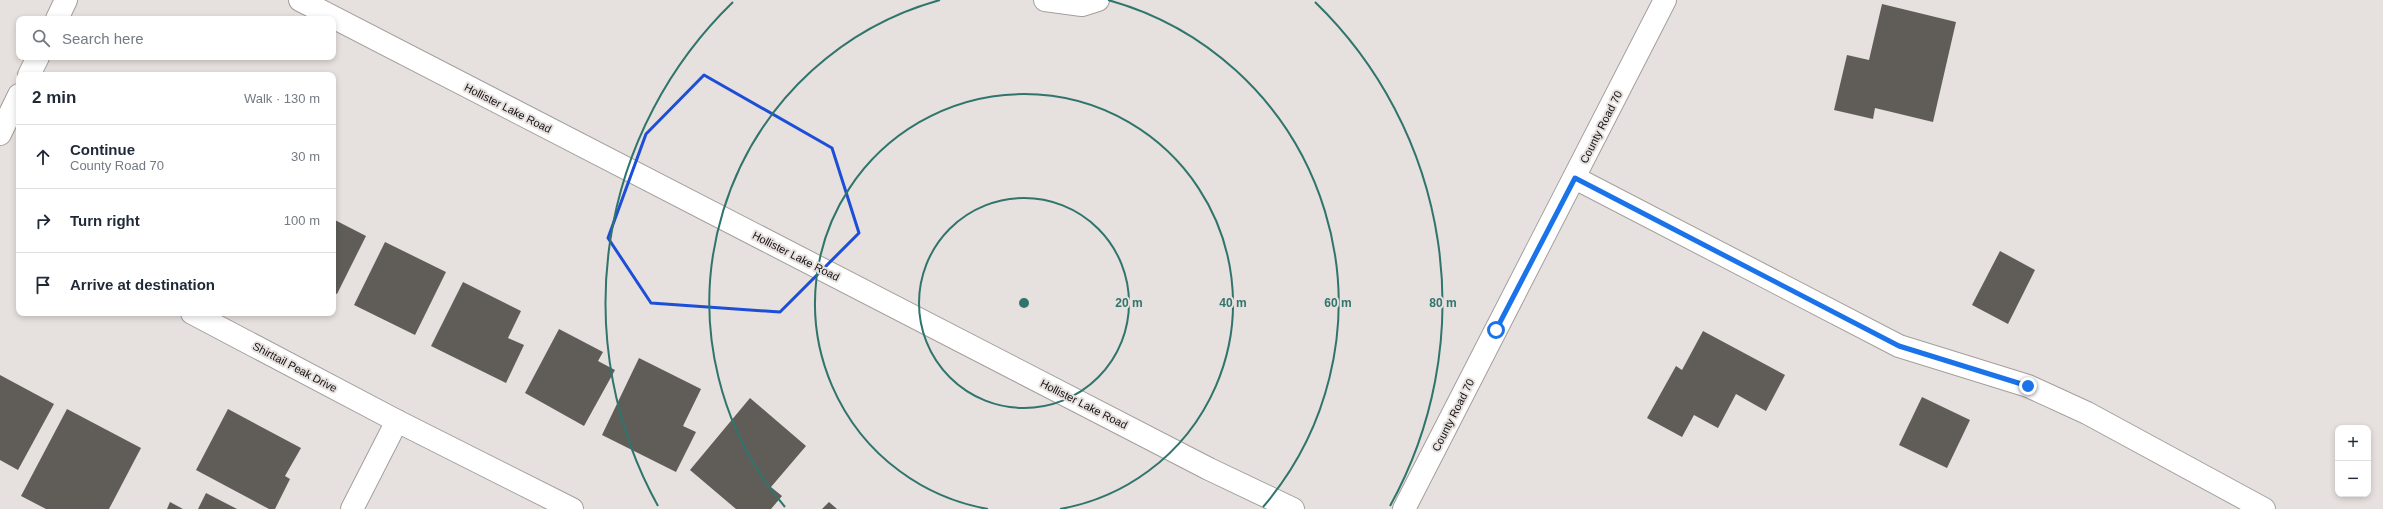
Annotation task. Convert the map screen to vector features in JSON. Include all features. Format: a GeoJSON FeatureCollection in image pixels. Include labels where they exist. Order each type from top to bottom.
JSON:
{"type":"FeatureCollection","features":[{"type":"Feature","properties":{"kind":"street"},"geometry":{"type":"LineString","coordinates":[[58,16],[66,0]]}},
{"type":"Feature","properties":{"kind":"street","name":"Hollister Lake Road"},"geometry":{"type":"LineString","coordinates":[[300,0],[331,16]]}},
{"type":"Feature","properties":{"kind":"street"},"geometry":{"type":"LineString","coordinates":[[1045,0],[1082,6],[1098,0]]}},
{"type":"Feature","properties":{"kind":"street","name":"County Road 70"},"geometry":{"type":"LineString","coordinates":[[1404,509],[1665,0]]}},
{"type":"Feature","properties":{"kind":"street","name":"Hollister Lake Road"},"geometry":{"type":"LineString","coordinates":[[336,19],[1202,465],[1293,509]]}},
{"type":"Feature","properties":{"kind":"street"},"geometry":{"type":"LineString","coordinates":[[30,72],[36,60]]}},
{"type":"Feature","properties":{"kind":"street"},"geometry":{"type":"LineString","coordinates":[[0,134],[16,102]]}},
{"type":"Feature","properties":{"kind":"street"},"geometry":{"type":"LineString","coordinates":[[1575,178],[1899,346],[2041,392],[2087,413],[2264,509]]}},
{"type":"Feature","properties":{"kind":"street","name":"Shirttail Peak Drive"},"geometry":{"type":"LineString","coordinates":[[198,316],[397,421],[572,509]]}},
{"type":"Feature","properties":{"kind":"street"},"geometry":{"type":"LineString","coordinates":[[352,509],[397,421]]}},
{"type":"Feature","properties":{"kind":"highlighted area"},"geometry":{"type":"Polygon","coordinates":[[[704,75],[832,148],[859,233],[780,312],[651,303],[608,238],[646,134],[704,75]]]}},
{"type":"Feature","properties":{"kind":"building"},"geometry":{"type":"Polygon","coordinates":[[[1882,4],[1956,22],[1933,122],[1875,108],[1873,119],[1834,110],[1847,55],[1869,60],[1882,4]]]}},
{"type":"Feature","properties":{"kind":"building"},"geometry":{"type":"Polygon","coordinates":[[[336,221],[366,236],[336,294],[336,221]]]}},
{"type":"Feature","properties":{"kind":"building"},"geometry":{"type":"Polygon","coordinates":[[[385,242],[446,272],[415,335],[354,305],[385,242]]]}},
{"type":"Feature","properties":{"kind":"building"},"geometry":{"type":"Polygon","coordinates":[[[2000,251],[2035,270],[2008,324],[1972,305],[2000,251]]]}},
{"type":"Feature","properties":{"kind":"building"},"geometry":{"type":"Polygon","coordinates":[[[463,282],[521,311],[508,338],[524,345],[506,383],[431,346],[463,282]]]}},
{"type":"Feature","properties":{"kind":"building"},"geometry":{"type":"Polygon","coordinates":[[[559,329],[603,352],[598,361],[615,370],[584,426],[525,393],[559,329]]]}},
{"type":"Feature","properties":{"kind":"building"},"geometry":{"type":"Polygon","coordinates":[[[1703,331],[1785,375],[1766,411],[1736,394],[1718,428],[1694,415],[1682,437],[1647,418],[1676,366],[1682,370],[1703,331]]]}},
{"type":"Feature","properties":{"kind":"building"},"geometry":{"type":"Polygon","coordinates":[[[639,358],[701,389],[683,426],[696,432],[676,472],[602,435],[639,358]]]}},
{"type":"Feature","properties":{"kind":"building"},"geometry":{"type":"Polygon","coordinates":[[[0,375],[54,404],[18,470],[0,460],[0,375]]]}},
{"type":"Feature","properties":{"kind":"building"},"geometry":{"type":"Polygon","coordinates":[[[1922,397],[1970,420],[1947,468],[1899,445],[1922,397]]]}},
{"type":"Feature","properties":{"kind":"building"},"geometry":{"type":"Polygon","coordinates":[[[750,398],[806,446],[771,487],[782,496],[771,509],[736,509],[690,470],[750,398]]]}},
{"type":"Feature","properties":{"kind":"building"},"geometry":{"type":"Polygon","coordinates":[[[67,409],[141,448],[109,509],[46,509],[21,496],[67,409]]]}},
{"type":"Feature","properties":{"kind":"building"},"geometry":{"type":"Polygon","coordinates":[[[228,409],[301,448],[285,476],[290,479],[275,509],[269,509],[196,470],[228,409]]]}},
{"type":"Feature","properties":{"kind":"building"},"geometry":{"type":"Polygon","coordinates":[[[206,493],[237,509],[198,509],[206,493]]]}},
{"type":"Feature","properties":{"kind":"building"},"geometry":{"type":"Polygon","coordinates":[[[170,502],[183,509],[167,509],[170,502]]]}},
{"type":"Feature","properties":{"kind":"building"},"geometry":{"type":"Polygon","coordinates":[[[829,502],[837,509],[822,509],[829,502]]]}},
{"type":"Feature","properties":{"kind":"route"},"geometry":{"type":"LineString","coordinates":[[1496,330],[1575,178],[1899,346],[1981,373],[2028,386]]}}]}
